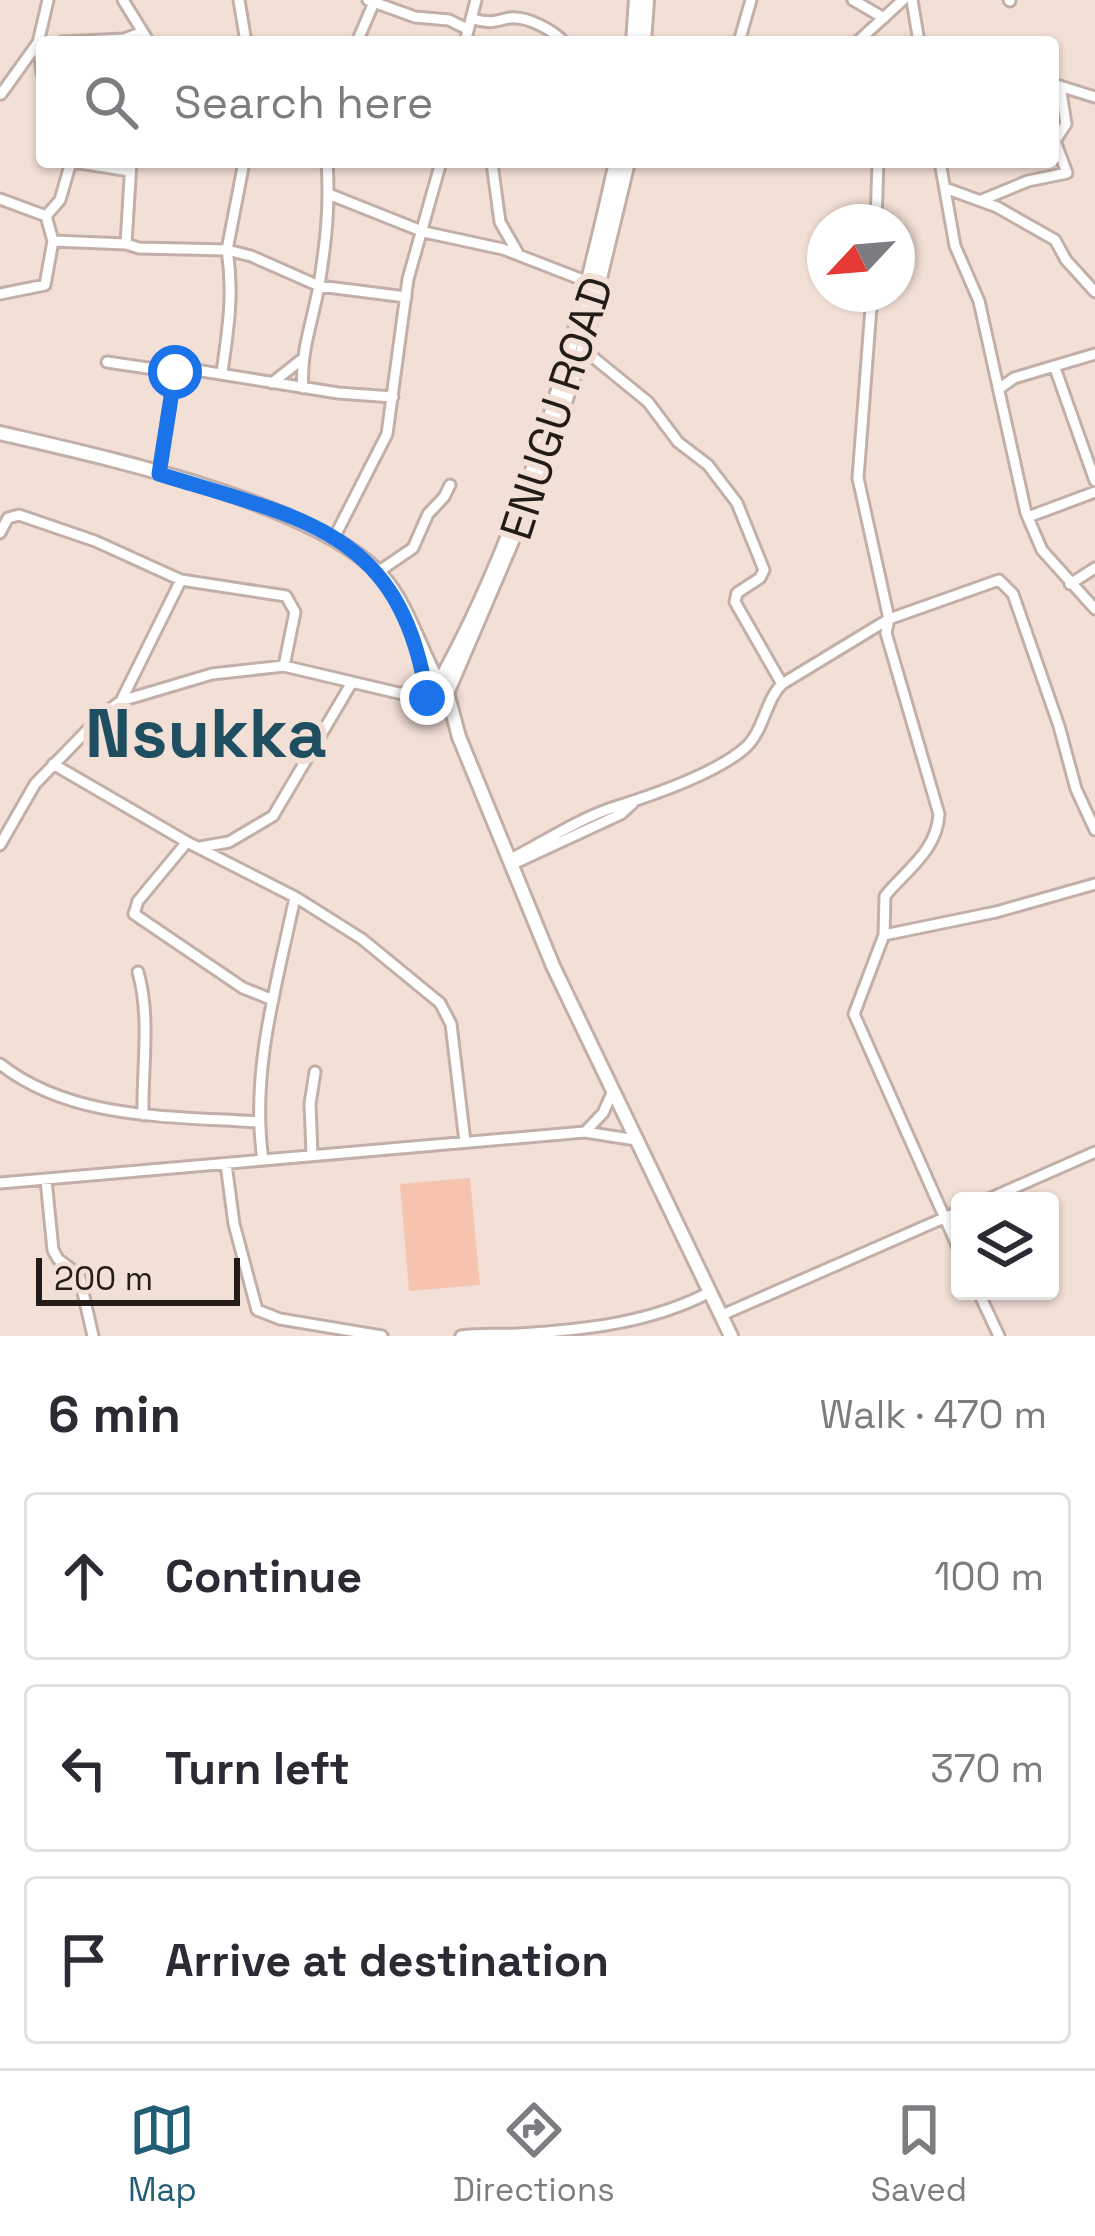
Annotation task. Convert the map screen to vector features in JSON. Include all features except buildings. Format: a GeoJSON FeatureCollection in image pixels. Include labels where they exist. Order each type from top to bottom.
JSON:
{"type":"FeatureCollection","features":[{"type":"Feature","properties":{"kind":"main road"},"geometry":{"type":"LineString","coordinates":[[633,36],[636,0]]}},
{"type":"Feature","properties":{"kind":"main road"},"geometry":{"type":"LineString","coordinates":[[644,36],[647,0]]}},
{"type":"Feature","properties":{"kind":"main road"},"geometry":{"type":"LineString","coordinates":[[436,691],[526,482],[572,350],[615,168]]}},
{"type":"Feature","properties":{"kind":"main road","name":"ENUGU ROAD"},"geometry":{"type":"LineString","coordinates":[[436,691],[467,649],[536,485],[583,349],[627,168]]}},
{"type":"Feature","properties":{"kind":"main road"},"geometry":{"type":"LineString","coordinates":[[0,433],[159,474],[298,521],[357,552],[378,572],[395,595],[420,649],[553,966],[731,1336]]}},
{"type":"Feature","properties":{"kind":"main road"},"geometry":{"type":"LineString","coordinates":[[420,649],[451,661]]}},
{"type":"Feature","properties":{"kind":"street"},"geometry":{"type":"LineString","coordinates":[[41,36],[48,0]]}},
{"type":"Feature","properties":{"kind":"street"},"geometry":{"type":"LineString","coordinates":[[123,0],[143,36]]}},
{"type":"Feature","properties":{"kind":"street"},"geometry":{"type":"LineString","coordinates":[[239,0],[245,36]]}},
{"type":"Feature","properties":{"kind":"street"},"geometry":{"type":"LineString","coordinates":[[467,36],[476,0]]}},
{"type":"Feature","properties":{"kind":"street"},"geometry":{"type":"LineString","coordinates":[[741,36],[751,0]]}},
{"type":"Feature","properties":{"kind":"street"},"geometry":{"type":"LineString","coordinates":[[854,0],[884,18]]}},
{"type":"Feature","properties":{"kind":"street"},"geometry":{"type":"LineString","coordinates":[[864,36],[908,0],[917,36]]}},
{"type":"Feature","properties":{"kind":"street"},"geometry":{"type":"LineString","coordinates":[[359,36],[372,1],[415,17],[470,24],[496,25],[507,19],[531,23],[554,36]]}},
{"type":"Feature","properties":{"kind":"street"},"geometry":{"type":"LineString","coordinates":[[132,36],[140,33]]}},
{"type":"Feature","properties":{"kind":"street"},"geometry":{"type":"LineString","coordinates":[[2,94],[36,48]]}},
{"type":"Feature","properties":{"kind":"street"},"geometry":{"type":"LineString","coordinates":[[1059,86],[1095,97]]}},
{"type":"Feature","properties":{"kind":"street"},"geometry":{"type":"LineString","coordinates":[[1059,94],[1066,124],[1059,134]]}},
{"type":"Feature","properties":{"kind":"street"},"geometry":{"type":"LineString","coordinates":[[982,200],[1028,181],[1067,173],[1059,153]]}},
{"type":"Feature","properties":{"kind":"street"},"geometry":{"type":"LineString","coordinates":[[46,216],[60,200],[70,168]]}},
{"type":"Feature","properties":{"kind":"street"},"geometry":{"type":"LineString","coordinates":[[126,244],[131,168]]}},
{"type":"Feature","properties":{"kind":"street"},"geometry":{"type":"LineString","coordinates":[[222,372],[230,334],[232,281],[227,250],[243,168]]}},
{"type":"Feature","properties":{"kind":"street"},"geometry":{"type":"LineString","coordinates":[[303,388],[301,360],[319,286],[331,195],[328,168]]}},
{"type":"Feature","properties":{"kind":"street"},"geometry":{"type":"LineString","coordinates":[[334,538],[387,434],[406,296],[440,168]]}},
{"type":"Feature","properties":{"kind":"street"},"geometry":{"type":"LineString","coordinates":[[493,168],[500,222],[520,255]]}},
{"type":"Feature","properties":{"kind":"street"},"geometry":{"type":"LineString","coordinates":[[877,204],[878,168]]}},
{"type":"Feature","properties":{"kind":"street"},"geometry":{"type":"LineString","coordinates":[[941,168],[956,246],[979,301],[1028,517],[1042,550],[1095,610]]}},
{"type":"Feature","properties":{"kind":"street"},"geometry":{"type":"LineString","coordinates":[[945,188],[982,200],[1055,240],[1095,292]]}},
{"type":"Feature","properties":{"kind":"street"},"geometry":{"type":"LineString","coordinates":[[331,195],[424,232],[520,255],[588,282]]}},
{"type":"Feature","properties":{"kind":"street"},"geometry":{"type":"LineString","coordinates":[[0,200],[46,216]]}},
{"type":"Feature","properties":{"kind":"street"},"geometry":{"type":"LineString","coordinates":[[0,294],[45,285],[53,241],[46,216]]}},
{"type":"Feature","properties":{"kind":"street"},"geometry":{"type":"LineString","coordinates":[[53,241],[227,250],[319,286],[406,296]]}},
{"type":"Feature","properties":{"kind":"street"},"geometry":{"type":"LineString","coordinates":[[871,312],[858,478],[889,619]]}},
{"type":"Feature","properties":{"kind":"street"},"geometry":{"type":"LineString","coordinates":[[583,349],[648,402],[678,442],[708,465],[737,503],[764,570],[737,593],[735,602],[782,684]]}},
{"type":"Feature","properties":{"kind":"street"},"geometry":{"type":"LineString","coordinates":[[1000,388],[1014,378],[1095,354]]}},
{"type":"Feature","properties":{"kind":"street"},"geometry":{"type":"LineString","coordinates":[[272,382],[301,360]]}},
{"type":"Feature","properties":{"kind":"street"},"geometry":{"type":"LineString","coordinates":[[107,362],[175,372],[183,368],[222,372],[303,388],[393,397]]}},
{"type":"Feature","properties":{"kind":"street"},"geometry":{"type":"LineString","coordinates":[[1055,368],[1095,481]]}},
{"type":"Feature","properties":{"kind":"street"},"geometry":{"type":"LineString","coordinates":[[995,371],[1014,378]]}},
{"type":"Feature","properties":{"kind":"street"},"geometry":{"type":"LineString","coordinates":[[159,474],[175,372]]}},
{"type":"Feature","properties":{"kind":"street"},"geometry":{"type":"LineString","coordinates":[[378,572],[413,548],[428,514],[450,485]]}},
{"type":"Feature","properties":{"kind":"street"},"geometry":{"type":"LineString","coordinates":[[1028,517],[1095,492]]}},
{"type":"Feature","properties":{"kind":"street"},"geometry":{"type":"LineString","coordinates":[[0,533],[8,518],[19,514],[181,580],[286,596],[295,613],[284,666]]}},
{"type":"Feature","properties":{"kind":"street"},"geometry":{"type":"LineString","coordinates":[[1070,584],[1095,568]]}},
{"type":"Feature","properties":{"kind":"street"},"geometry":{"type":"LineString","coordinates":[[0,845],[35,784],[121,701],[181,580]]}},
{"type":"Feature","properties":{"kind":"street"},"geometry":{"type":"LineString","coordinates":[[510,862],[621,814],[633,803],[688,780],[747,746],[782,684],[881,629],[889,619],[990,580],[1006,584],[1059,726],[1076,789],[1094,826]]}},
{"type":"Feature","properties":{"kind":"street"},"geometry":{"type":"LineString","coordinates":[[881,629],[939,814],[938,831],[885,896],[884,935],[854,1014],[951,1232]]}},
{"type":"Feature","properties":{"kind":"street"},"geometry":{"type":"LineString","coordinates":[[121,701],[212,674],[284,666],[400,694],[436,691]]}},
{"type":"Feature","properties":{"kind":"street"},"geometry":{"type":"LineString","coordinates":[[200,847],[229,842],[273,816],[351,684]]}},
{"type":"Feature","properties":{"kind":"street"},"geometry":{"type":"LineString","coordinates":[[53,764],[187,842],[295,897],[362,939],[440,1003],[451,1024],[465,1142]]}},
{"type":"Feature","properties":{"kind":"street"},"geometry":{"type":"LineString","coordinates":[[187,842],[137,901],[134,914],[243,988],[273,1000]]}},
{"type":"Feature","properties":{"kind":"street"},"geometry":{"type":"LineString","coordinates":[[222,858],[229,842]]}},
{"type":"Feature","properties":{"kind":"street"},"geometry":{"type":"LineString","coordinates":[[884,935],[996,912],[1095,884]]}},
{"type":"Feature","properties":{"kind":"street"},"geometry":{"type":"LineString","coordinates":[[263,1160],[258,1122],[262,1051],[295,897]]}},
{"type":"Feature","properties":{"kind":"street"},"geometry":{"type":"LineString","coordinates":[[138,972],[147,1013],[143,1114]]}},
{"type":"Feature","properties":{"kind":"street"},"geometry":{"type":"LineString","coordinates":[[0,1064],[55,1098],[143,1114],[258,1122]]}},
{"type":"Feature","properties":{"kind":"street"},"geometry":{"type":"LineString","coordinates":[[312,1155],[310,1104],[315,1072]]}},
{"type":"Feature","properties":{"kind":"street"},"geometry":{"type":"LineString","coordinates":[[585,1132],[603,1114],[612,1093]]}},
{"type":"Feature","properties":{"kind":"street"},"geometry":{"type":"LineString","coordinates":[[603,1114],[620,1110]]}},
{"type":"Feature","properties":{"kind":"street"},"geometry":{"type":"LineString","coordinates":[[603,1114],[612,1134]]}},
{"type":"Feature","properties":{"kind":"street"},"geometry":{"type":"LineString","coordinates":[[612,1134],[627,1124]]}},
{"type":"Feature","properties":{"kind":"street"},"geometry":{"type":"LineString","coordinates":[[0,1183],[585,1132],[636,1140]]}},
{"type":"Feature","properties":{"kind":"street"},"geometry":{"type":"LineString","coordinates":[[1004,1192],[1095,1152]]}},
{"type":"Feature","properties":{"kind":"street"},"geometry":{"type":"LineString","coordinates":[[226,1164],[234,1223],[257,1310],[280,1319],[382,1336]]}},
{"type":"Feature","properties":{"kind":"street"},"geometry":{"type":"LineString","coordinates":[[46,1180],[53,1250],[79,1276],[94,1336]]}},
{"type":"Feature","properties":{"kind":"street"},"geometry":{"type":"LineString","coordinates":[[722,1316],[951,1214]]}},
{"type":"Feature","properties":{"kind":"street"},"geometry":{"type":"LineString","coordinates":[[461,1336],[645,1319],[677,1310],[710,1292]]}},
{"type":"Feature","properties":{"kind":"street"},"geometry":{"type":"LineString","coordinates":[[982,1300],[999,1336]]}},
{"type":"Feature","properties":{"kind":"shaded area"},"geometry":{"type":"Polygon","coordinates":[[[470,1178],[480,1285],[409,1291],[400,1184],[470,1178]]]}},
{"type":"Feature","properties":{"kind":"district","name":"Nsukka"},"geometry":{"type":"Point","coordinates":[206,733]}},
{"type":"Feature","properties":{"kind":"route"},"geometry":{"type":"LineString","coordinates":[[175,372],[159,474],[298,521],[357,552],[395,595],[416,643],[427,698]]}}]}
